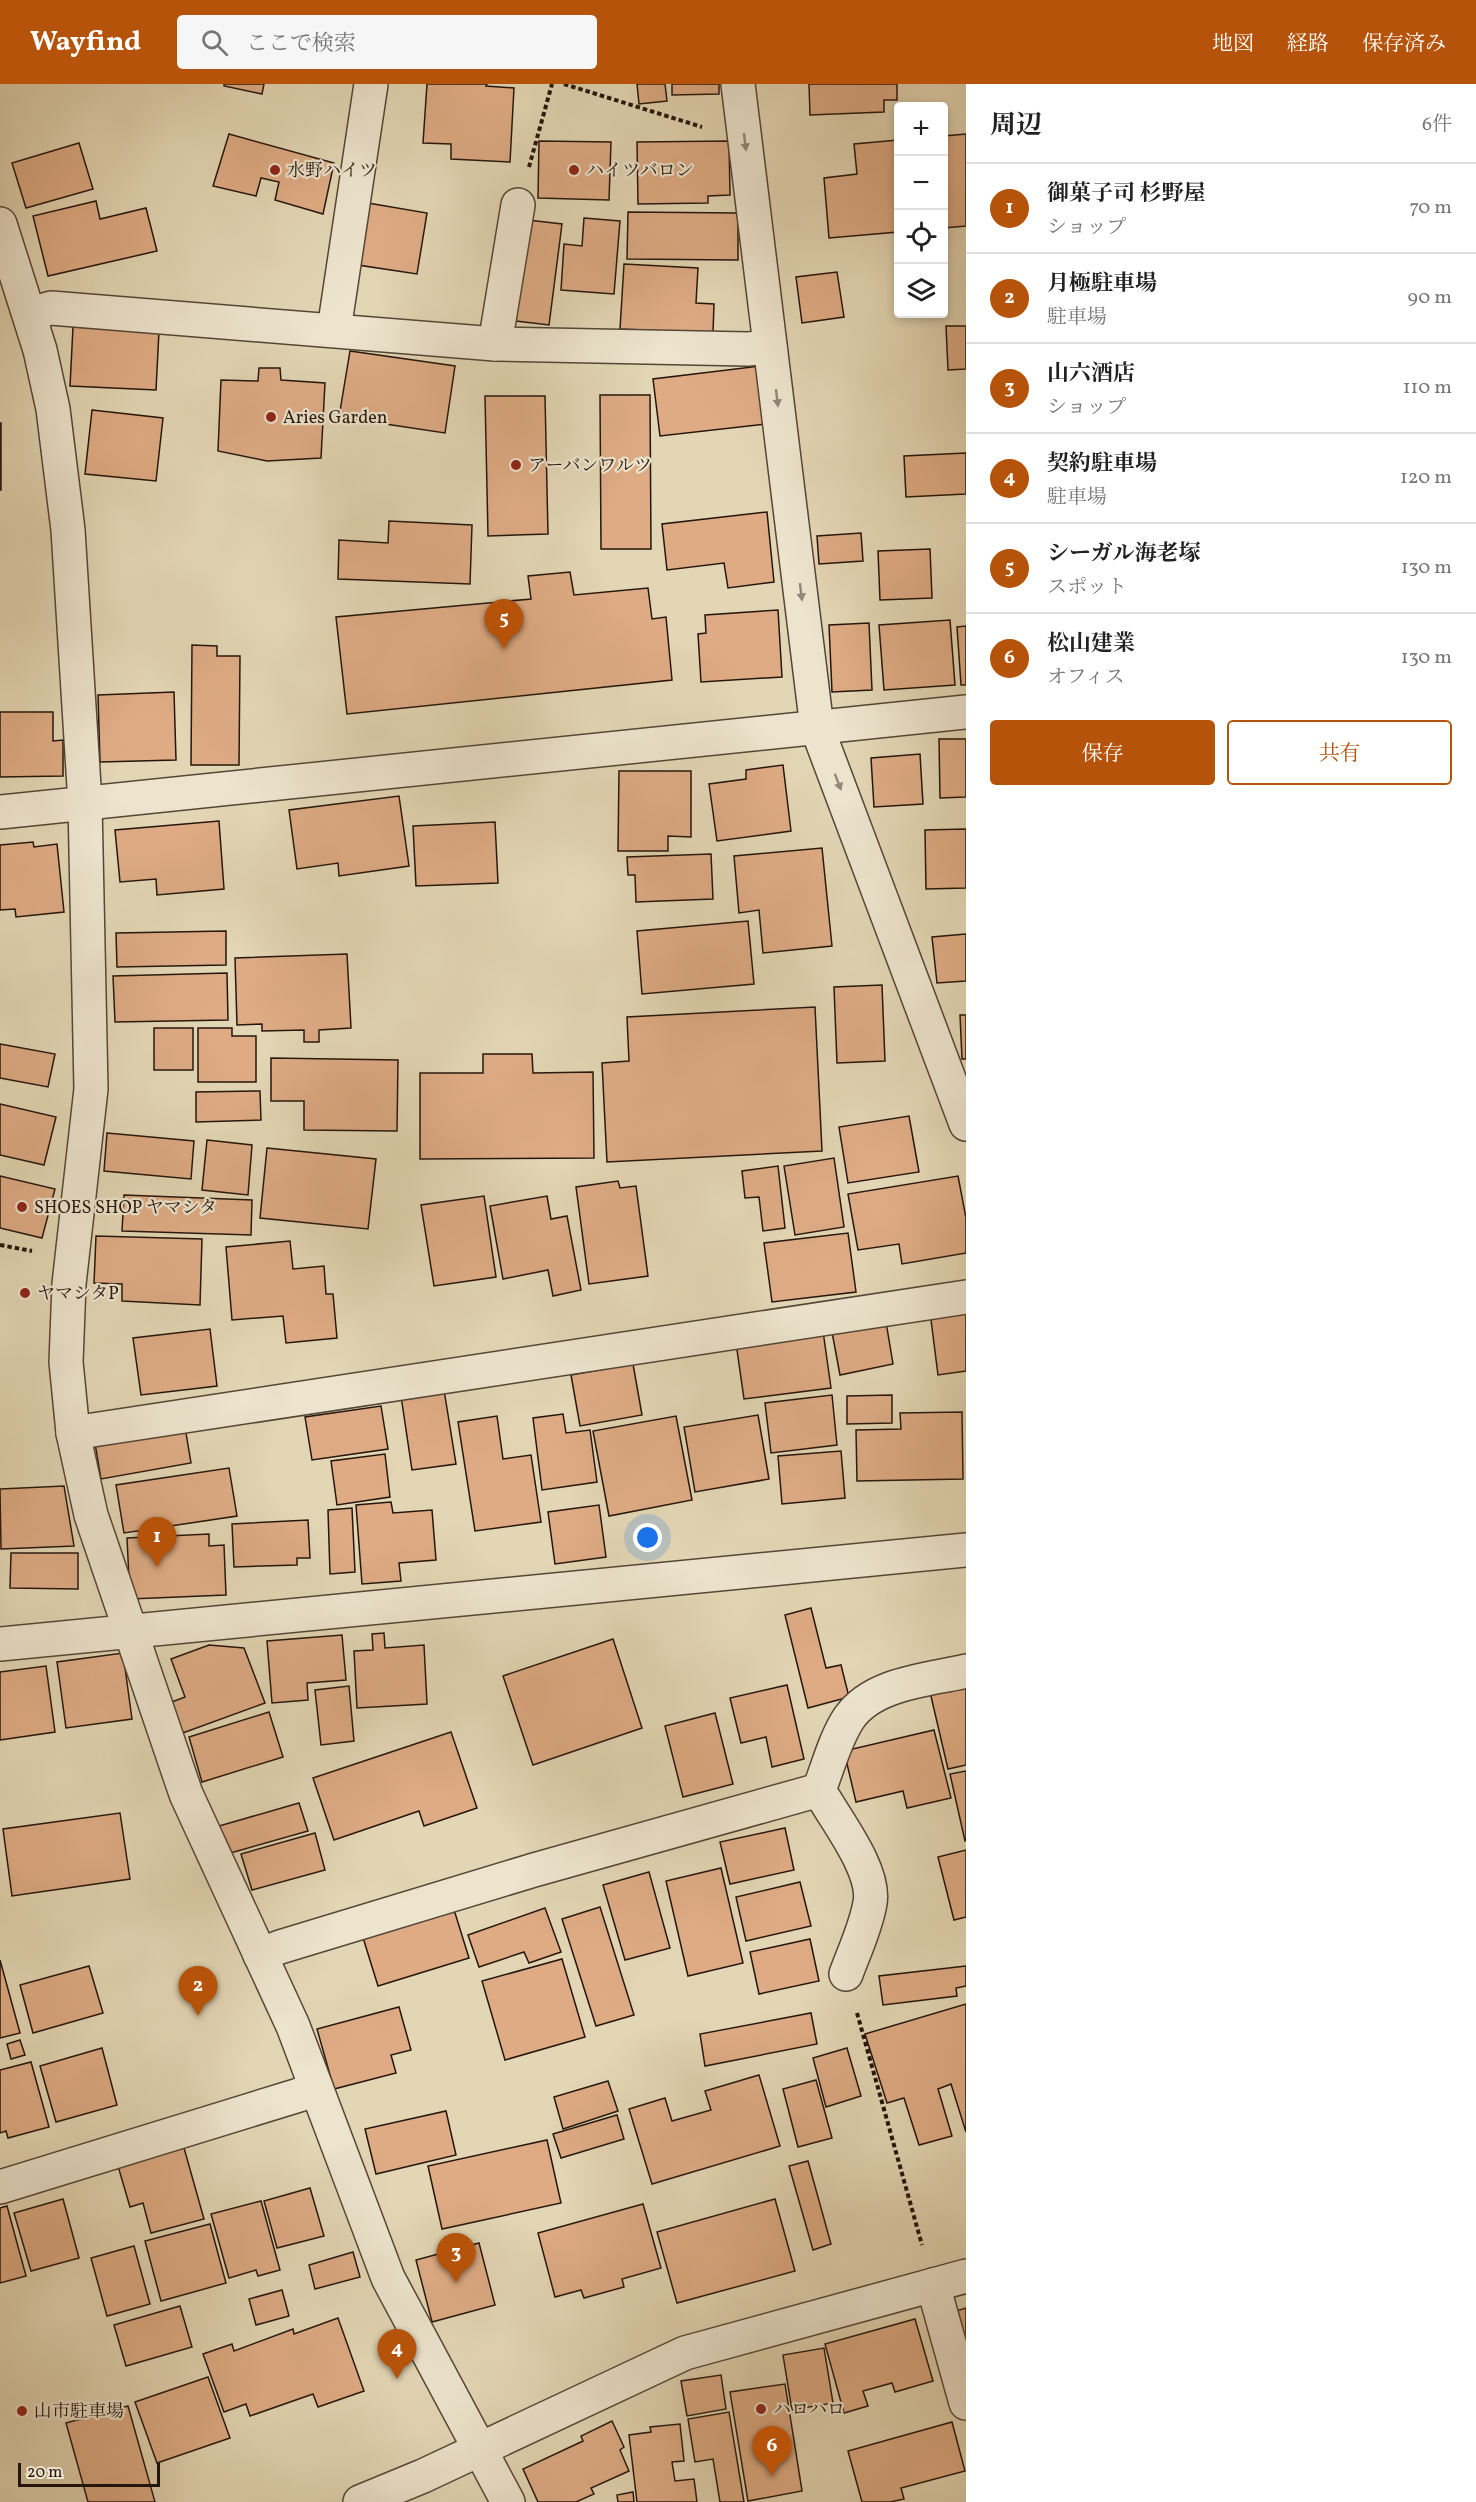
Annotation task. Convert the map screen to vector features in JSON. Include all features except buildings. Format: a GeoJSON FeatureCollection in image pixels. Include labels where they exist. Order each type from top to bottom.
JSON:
{"type":"FeatureCollection","features":[{"type":"Feature","properties":{"kind":"street"},"geometry":{"type":"LineString","coordinates":[[334,330],[371,84]]}},
{"type":"Feature","properties":{"kind":"street"},"geometry":{"type":"LineString","coordinates":[[738,84],[817,728],[966,1124]]}},
{"type":"Feature","properties":{"kind":"street"},"geometry":{"type":"LineString","coordinates":[[495,344],[518,205]]}},
{"type":"Feature","properties":{"kind":"street"},"geometry":{"type":"LineString","coordinates":[[0,224],[30,314],[53,409],[63,470],[85,803],[90,1089],[69,1284],[66,1362],[73,1433],[90,1515],[186,1794],[293,2026],[388,2278],[508,2502]]}},
{"type":"Feature","properties":{"kind":"street"},"geometry":{"type":"LineString","coordinates":[[30,314],[51,308],[495,344],[748,349],[771,347]]}},
{"type":"Feature","properties":{"kind":"street"},"geometry":{"type":"LineString","coordinates":[[0,812],[966,712]]}},
{"type":"Feature","properties":{"kind":"street"},"geometry":{"type":"LineString","coordinates":[[73,1433],[966,1297]]}},
{"type":"Feature","properties":{"kind":"street"},"geometry":{"type":"LineString","coordinates":[[0,1644],[966,1550]]}},
{"type":"Feature","properties":{"kind":"street"},"geometry":{"type":"LineString","coordinates":[[819,1790],[848,1720],[858,1708],[884,1691],[966,1671]]}},
{"type":"Feature","properties":{"kind":"street"},"geometry":{"type":"LineString","coordinates":[[260,1956],[280,1947],[534,1870],[819,1790]]}},
{"type":"Feature","properties":{"kind":"street"},"geometry":{"type":"LineString","coordinates":[[819,1790],[869,1881],[871,1902],[846,1974]]}},
{"type":"Feature","properties":{"kind":"street"},"geometry":{"type":"LineString","coordinates":[[0,2187],[298,2095],[316,2087]]}},
{"type":"Feature","properties":{"kind":"street"},"geometry":{"type":"LineString","coordinates":[[360,2502],[480,2449],[685,2353],[966,2276]]}},
{"type":"Feature","properties":{"kind":"street"},"geometry":{"type":"LineString","coordinates":[[933,2285],[966,2403]]}},
{"type":"Feature","properties":{"kind":"path"},"geometry":{"type":"LineString","coordinates":[[518,205],[552,84]]}},
{"type":"Feature","properties":{"kind":"path"},"geometry":{"type":"LineString","coordinates":[[564,84],[720,133],[744,129]]}},
{"type":"Feature","properties":{"kind":"path"},"geometry":{"type":"LineString","coordinates":[[846,1974],[933,2285]]}},
{"type":"Feature","properties":{"kind":"place","name":"水野ハイツ"},"geometry":{"type":"Point","coordinates":[275,170]}},
{"type":"Feature","properties":{"kind":"place","name":"ハイツバロン"},"geometry":{"type":"Point","coordinates":[574,170]}},
{"type":"Feature","properties":{"kind":"place","name":"Aries Garden"},"geometry":{"type":"Point","coordinates":[271,417]}},
{"type":"Feature","properties":{"kind":"place","name":"アーバンワルツ"},"geometry":{"type":"Point","coordinates":[516,465]}},
{"type":"Feature","properties":{"kind":"place","name":"シーガル海老塚"},"geometry":{"type":"Point","coordinates":[504,649]}},
{"type":"Feature","properties":{"kind":"place","name":"SHOES SHOP ヤマシタ"},"geometry":{"type":"Point","coordinates":[22,1207]}},
{"type":"Feature","properties":{"kind":"place","name":"ヤマシタP"},"geometry":{"type":"Point","coordinates":[25,1293]}},
{"type":"Feature","properties":{"kind":"place","name":"御菓子司 杉野屋"},"geometry":{"type":"Point","coordinates":[157,1567]}},
{"type":"Feature","properties":{"kind":"place","name":"月極駐車場"},"geometry":{"type":"Point","coordinates":[198,2016]}},
{"type":"Feature","properties":{"kind":"place","name":"山六酒店"},"geometry":{"type":"Point","coordinates":[456,2283]}},
{"type":"Feature","properties":{"kind":"place","name":"契約駐車場"},"geometry":{"type":"Point","coordinates":[397,2379]}},
{"type":"Feature","properties":{"kind":"place","name":"ハロハロ"},"geometry":{"type":"Point","coordinates":[761,2409]}},
{"type":"Feature","properties":{"kind":"place","name":"山市駐車場"},"geometry":{"type":"Point","coordinates":[22,2411]}},
{"type":"Feature","properties":{"kind":"place","name":"松山建業"},"geometry":{"type":"Point","coordinates":[772,2476]}}]}
